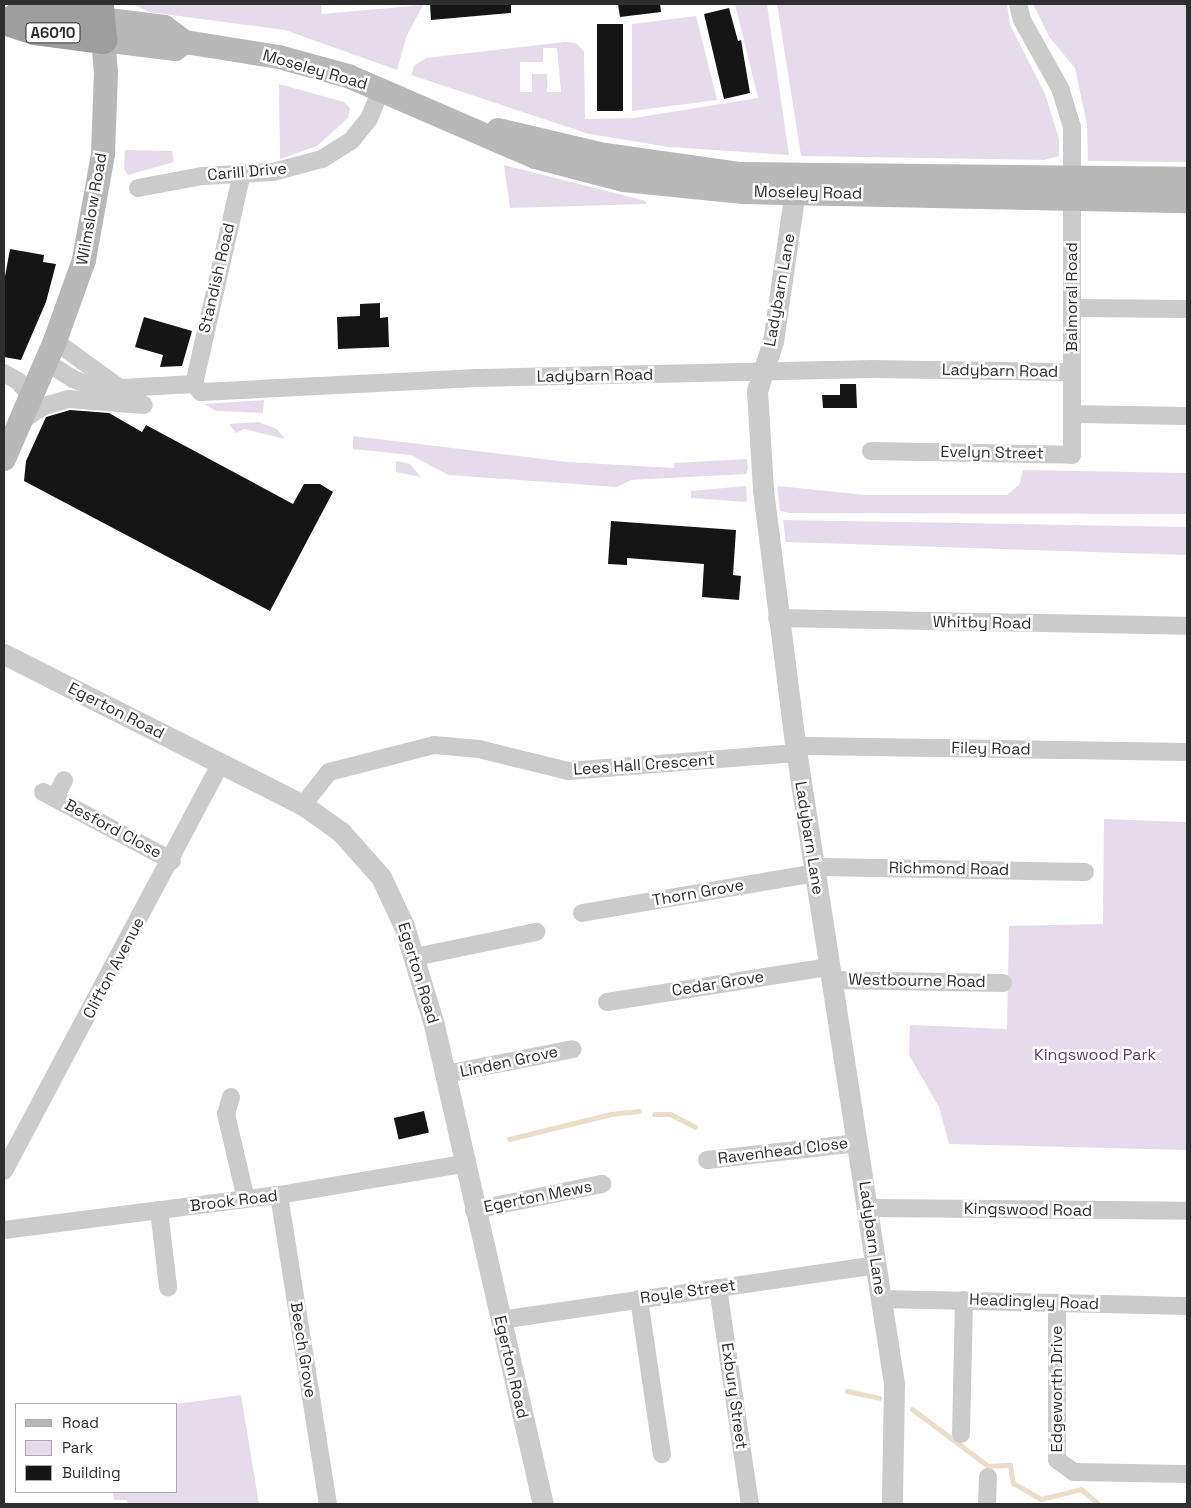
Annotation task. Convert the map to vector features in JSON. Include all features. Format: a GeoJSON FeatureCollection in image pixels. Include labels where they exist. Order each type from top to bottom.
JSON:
{"type":"FeatureCollection","features":[{"type":"Feature","properties":{"kind":"highway","name":"A6010"},"geometry":{"type":"LineString","coordinates":[[4,16],[41,14],[101,21]]}},
{"type":"Feature","properties":{"kind":"highway","name":"A6010"},"geometry":{"type":"LineString","coordinates":[[4,21],[35,31],[101,21]]}},
{"type":"Feature","properties":{"kind":"main road","name":"Moseley Road"},"geometry":{"type":"LineString","coordinates":[[101,21],[175,49],[185,42],[278,57],[381,90],[441,116],[605,156],[797,183],[1072,190],[1187,201]]}},
{"type":"Feature","properties":{"kind":"main road","name":"Wilmslow Road"},"geometry":{"type":"LineString","coordinates":[[4,459],[51,352],[84,260],[98,193],[106,74],[101,21]]}},
{"type":"Feature","properties":{"kind":"main road","name":"Moseley Road"},"geometry":{"type":"LineString","coordinates":[[1072,190],[1187,179]]}},
{"type":"Feature","properties":{"kind":"street","name":"Balmoral Road"},"geometry":{"type":"LineString","coordinates":[[1018,4],[1022,20],[1065,101],[1072,128],[1072,414]]}},
{"type":"Feature","properties":{"kind":"street","name":"Carill Drive"},"geometry":{"type":"LineString","coordinates":[[138,188],[242,172],[301,167],[337,152],[370,119],[381,90]]}},
{"type":"Feature","properties":{"kind":"street","name":"Standish Road"},"geometry":{"type":"LineString","coordinates":[[194,384],[242,172]]}},
{"type":"Feature","properties":{"kind":"street","name":"Ladybarn Lane"},"geometry":{"type":"LineString","coordinates":[[797,183],[773,341],[757,391],[763,490],[777,618],[796,750],[830,973],[870,1208],[876,1265],[894,1384],[892,1504]]}},
{"type":"Feature","properties":{"kind":"street"},"geometry":{"type":"LineString","coordinates":[[1072,308],[1187,309]]}},
{"type":"Feature","properties":{"kind":"street"},"geometry":{"type":"LineString","coordinates":[[51,352],[122,388],[144,405]]}},
{"type":"Feature","properties":{"kind":"street"},"geometry":{"type":"LineString","coordinates":[[51,352],[73,379],[144,405]]}},
{"type":"Feature","properties":{"kind":"street","name":"Ladybarn Road"},"geometry":{"type":"LineString","coordinates":[[122,388],[194,384],[201,392],[477,378],[872,369],[1072,372]]}},
{"type":"Feature","properties":{"kind":"street"},"geometry":{"type":"LineString","coordinates":[[4,373],[18,380],[31,396]]}},
{"type":"Feature","properties":{"kind":"street"},"geometry":{"type":"LineString","coordinates":[[21,421],[44,406],[69,398],[144,405]]}},
{"type":"Feature","properties":{"kind":"street"},"geometry":{"type":"LineString","coordinates":[[1072,414],[1187,416]]}},
{"type":"Feature","properties":{"kind":"street","name":"Evelyn Street"},"geometry":{"type":"LineString","coordinates":[[871,451],[1072,455],[1072,414]]}},
{"type":"Feature","properties":{"kind":"street","name":"Whitby Road"},"geometry":{"type":"LineString","coordinates":[[777,618],[1187,626]]}},
{"type":"Feature","properties":{"kind":"street","name":"Egerton Road"},"geometry":{"type":"LineString","coordinates":[[4,654],[304,805],[341,832],[372,865],[392,896],[415,957],[446,1074],[463,1164],[543,1504]]}},
{"type":"Feature","properties":{"kind":"street","name":"Lees Hall Crescent"},"geometry":{"type":"LineString","coordinates":[[304,805],[329,772],[434,745],[479,749],[568,771],[786,754],[796,750]]}},
{"type":"Feature","properties":{"kind":"street","name":"Filey Road"},"geometry":{"type":"LineString","coordinates":[[796,750],[806,746],[874,746],[1187,752]]}},
{"type":"Feature","properties":{"kind":"street","name":"Clifton Avenue"},"geometry":{"type":"LineString","coordinates":[[4,1171],[172,860],[220,764]]}},
{"type":"Feature","properties":{"kind":"street","name":"Besford Close"},"geometry":{"type":"LineString","coordinates":[[64,780],[49,795],[172,860]]}},
{"type":"Feature","properties":{"kind":"street","name":"Richmond Road"},"geometry":{"type":"LineString","coordinates":[[814,872],[824,867],[1085,872]]}},
{"type":"Feature","properties":{"kind":"street","name":"Thorn Grove"},"geometry":{"type":"LineString","coordinates":[[582,913],[814,872]]}},
{"type":"Feature","properties":{"kind":"street"},"geometry":{"type":"LineString","coordinates":[[415,957],[536,932]]}},
{"type":"Feature","properties":{"kind":"street","name":"Westbourne Road"},"geometry":{"type":"LineString","coordinates":[[830,973],[1003,983]]}},
{"type":"Feature","properties":{"kind":"street","name":"Cedar Grove"},"geometry":{"type":"LineString","coordinates":[[607,1002],[830,973]]}},
{"type":"Feature","properties":{"kind":"street","name":"Linden Grove"},"geometry":{"type":"LineString","coordinates":[[446,1074],[572,1049]]}},
{"type":"Feature","properties":{"kind":"street"},"geometry":{"type":"LineString","coordinates":[[231,1097],[226,1114],[246,1199]]}},
{"type":"Feature","properties":{"kind":"street","name":"Ravenhead Close"},"geometry":{"type":"LineString","coordinates":[[707,1160],[858,1143]]}},
{"type":"Feature","properties":{"kind":"street","name":"Brook Road"},"geometry":{"type":"LineString","coordinates":[[4,1230],[278,1195],[463,1164]]}},
{"type":"Feature","properties":{"kind":"street","name":"Egerton Mews"},"geometry":{"type":"LineString","coordinates":[[474,1210],[602,1184]]}},
{"type":"Feature","properties":{"kind":"street","name":"Beech Grove"},"geometry":{"type":"LineString","coordinates":[[278,1195],[328,1504]]}},
{"type":"Feature","properties":{"kind":"street","name":"Kingswood Road"},"geometry":{"type":"LineString","coordinates":[[870,1208],[1187,1211]]}},
{"type":"Feature","properties":{"kind":"street"},"geometry":{"type":"LineString","coordinates":[[159,1210],[168,1287]]}},
{"type":"Feature","properties":{"kind":"street","name":"Royle Street"},"geometry":{"type":"LineString","coordinates":[[500,1320],[876,1265]]}},
{"type":"Feature","properties":{"kind":"street","name":"Exbury Street"},"geometry":{"type":"LineString","coordinates":[[718,1288],[750,1504]]}},
{"type":"Feature","properties":{"kind":"street"},"geometry":{"type":"LineString","coordinates":[[640,1299],[662,1454]]}},
{"type":"Feature","properties":{"kind":"street","name":"Headingley Road"},"geometry":{"type":"LineString","coordinates":[[881,1299],[1187,1306]]}},
{"type":"Feature","properties":{"kind":"street"},"geometry":{"type":"LineString","coordinates":[[960,1434],[964,1300]]}},
{"type":"Feature","properties":{"kind":"street","name":"Edgeworth Drive"},"geometry":{"type":"LineString","coordinates":[[1057,1303],[1057,1460],[1074,1472],[1187,1474]]}},
{"type":"Feature","properties":{"kind":"street"},"geometry":{"type":"LineString","coordinates":[[987,1504],[988,1477]]}},
{"type":"Feature","properties":{"kind":"green space"},"geometry":{"type":"Polygon","coordinates":[[[133,4],[321,4],[322,14],[423,5],[407,35],[397,70],[285,30],[149,12],[133,4]]]}},
{"type":"Feature","properties":{"kind":"green space"},"geometry":{"type":"Polygon","coordinates":[[[735,4],[767,4],[789,155],[669,147],[589,134],[411,75],[414,66],[426,58],[565,42],[576,43],[584,51],[585,119],[634,118],[758,98],[735,4]],[[543,48],[543,62],[520,62],[520,92],[532,92],[532,74],[547,74],[547,92],[561,92],[557,48],[543,48]]]}},
{"type":"Feature","properties":{"kind":"green space"},"geometry":{"type":"Polygon","coordinates":[[[777,4],[1007,4],[1010,25],[1045,94],[1059,139],[1059,156],[1044,160],[801,156],[777,4]]]}},
{"type":"Feature","properties":{"kind":"green space"},"geometry":{"type":"Polygon","coordinates":[[[1033,4],[1187,4],[1187,162],[1088,161],[1087,125],[1075,68],[1050,38],[1033,4]]]}},
{"type":"Feature","properties":{"kind":"green space"},"geometry":{"type":"Polygon","coordinates":[[[696,16],[717,100],[632,111],[632,24],[696,16]]]}},
{"type":"Feature","properties":{"kind":"green space"},"geometry":{"type":"Polygon","coordinates":[[[279,84],[344,102],[350,108],[348,118],[317,146],[280,159],[279,84]]]}},
{"type":"Feature","properties":{"kind":"green space"},"geometry":{"type":"Polygon","coordinates":[[[125,150],[172,151],[174,162],[128,175],[124,169],[125,150]]]}},
{"type":"Feature","properties":{"kind":"green space"},"geometry":{"type":"Polygon","coordinates":[[[504,165],[646,201],[646,204],[510,208],[504,165]]]}},
{"type":"Feature","properties":{"kind":"green space"},"geometry":{"type":"Polygon","coordinates":[[[264,400],[263,413],[216,411],[205,404],[264,400]]]}},
{"type":"Feature","properties":{"kind":"green space"},"geometry":{"type":"Polygon","coordinates":[[[258,422],[277,429],[285,439],[244,429],[236,433],[229,424],[258,422]]]}},
{"type":"Feature","properties":{"kind":"green space"},"geometry":{"type":"Polygon","coordinates":[[[353,436],[567,462],[674,468],[674,463],[747,459],[748,468],[746,474],[631,480],[617,487],[448,475],[411,455],[353,449],[353,436]]]}},
{"type":"Feature","properties":{"kind":"green space"},"geometry":{"type":"Polygon","coordinates":[[[396,461],[410,464],[421,477],[396,472],[396,461]]]}},
{"type":"Feature","properties":{"kind":"green space"},"geometry":{"type":"Polygon","coordinates":[[[1023,470],[1187,473],[1187,514],[790,513],[780,511],[777,486],[866,495],[1007,495],[1019,485],[1023,470]]]}},
{"type":"Feature","properties":{"kind":"green space"},"geometry":{"type":"Polygon","coordinates":[[[746,486],[747,502],[691,498],[691,491],[746,486]]]}},
{"type":"Feature","properties":{"kind":"green space"},"geometry":{"type":"Polygon","coordinates":[[[783,520],[1187,527],[1187,555],[786,542],[783,520]]]}},
{"type":"Feature","properties":{"kind":"green space","name":"Kingswood Park"},"geometry":{"type":"Polygon","coordinates":[[[1104,819],[1187,822],[1187,1150],[949,1144],[939,1107],[909,1055],[910,1025],[1007,1029],[1009,926],[1103,924],[1104,819]]]}},
{"type":"Feature","properties":{"kind":"green space"},"geometry":{"type":"Polygon","coordinates":[[[241,1395],[259,1504],[128,1504],[127,1500],[114,1500],[113,1493],[178,1493],[178,1404],[241,1395]]]}},
{"type":"Feature","properties":{"kind":"building"},"geometry":{"type":"Polygon","coordinates":[[[430,4],[511,4],[511,13],[431,20],[430,4]]]}},
{"type":"Feature","properties":{"kind":"building"},"geometry":{"type":"Polygon","coordinates":[[[618,4],[660,4],[661,12],[620,17],[618,4]]]}},
{"type":"Feature","properties":{"kind":"building"},"geometry":{"type":"Polygon","coordinates":[[[729,8],[738,41],[741,40],[750,93],[724,99],[704,14],[729,8]]]}},
{"type":"Feature","properties":{"kind":"building"},"geometry":{"type":"Polygon","coordinates":[[[597,24],[623,24],[623,111],[597,111],[597,24]]]}},
{"type":"Feature","properties":{"kind":"building"},"geometry":{"type":"Polygon","coordinates":[[[10,249],[44,255],[43,262],[56,264],[46,302],[21,360],[4,357],[4,282],[10,249]]]}},
{"type":"Feature","properties":{"kind":"building"},"geometry":{"type":"Polygon","coordinates":[[[380,303],[380,318],[388,317],[389,347],[338,349],[337,317],[360,316],[360,304],[380,303]]]}},
{"type":"Feature","properties":{"kind":"building"},"geometry":{"type":"Polygon","coordinates":[[[144,317],[192,331],[182,366],[160,367],[163,355],[135,347],[144,317]]]}},
{"type":"Feature","properties":{"kind":"building"},"geometry":{"type":"Polygon","coordinates":[[[840,384],[856,384],[857,408],[823,408],[822,395],[840,395],[840,384]]]}},
{"type":"Feature","properties":{"kind":"building"},"geometry":{"type":"Polygon","coordinates":[[[70,410],[109,413],[142,432],[146,425],[293,504],[304,484],[320,484],[333,492],[270,611],[24,481],[26,461],[46,417],[70,410]]]}},
{"type":"Feature","properties":{"kind":"building"},"geometry":{"type":"Polygon","coordinates":[[[611,521],[736,530],[733,575],[741,576],[739,600],[702,597],[704,564],[627,558],[627,565],[608,564],[611,521]]]}},
{"type":"Feature","properties":{"kind":"building"},"geometry":{"type":"Polygon","coordinates":[[[424,1111],[429,1132],[399,1139],[394,1118],[424,1111]]]}},
{"type":"Feature","properties":{"kind":"waterway"},"geometry":{"type":"LineString","coordinates":[[509,1139],[611,1114],[639,1111]]}},
{"type":"Feature","properties":{"kind":"waterway"},"geometry":{"type":"LineString","coordinates":[[654,1114],[670,1114],[695,1127]]}},
{"type":"Feature","properties":{"kind":"waterway"},"geometry":{"type":"LineString","coordinates":[[847,1391],[879,1398]]}},
{"type":"Feature","properties":{"kind":"waterway"},"geometry":{"type":"LineString","coordinates":[[912,1409],[988,1466],[1010,1465],[1013,1483],[1041,1499],[1081,1489],[1098,1504]]}}]}
